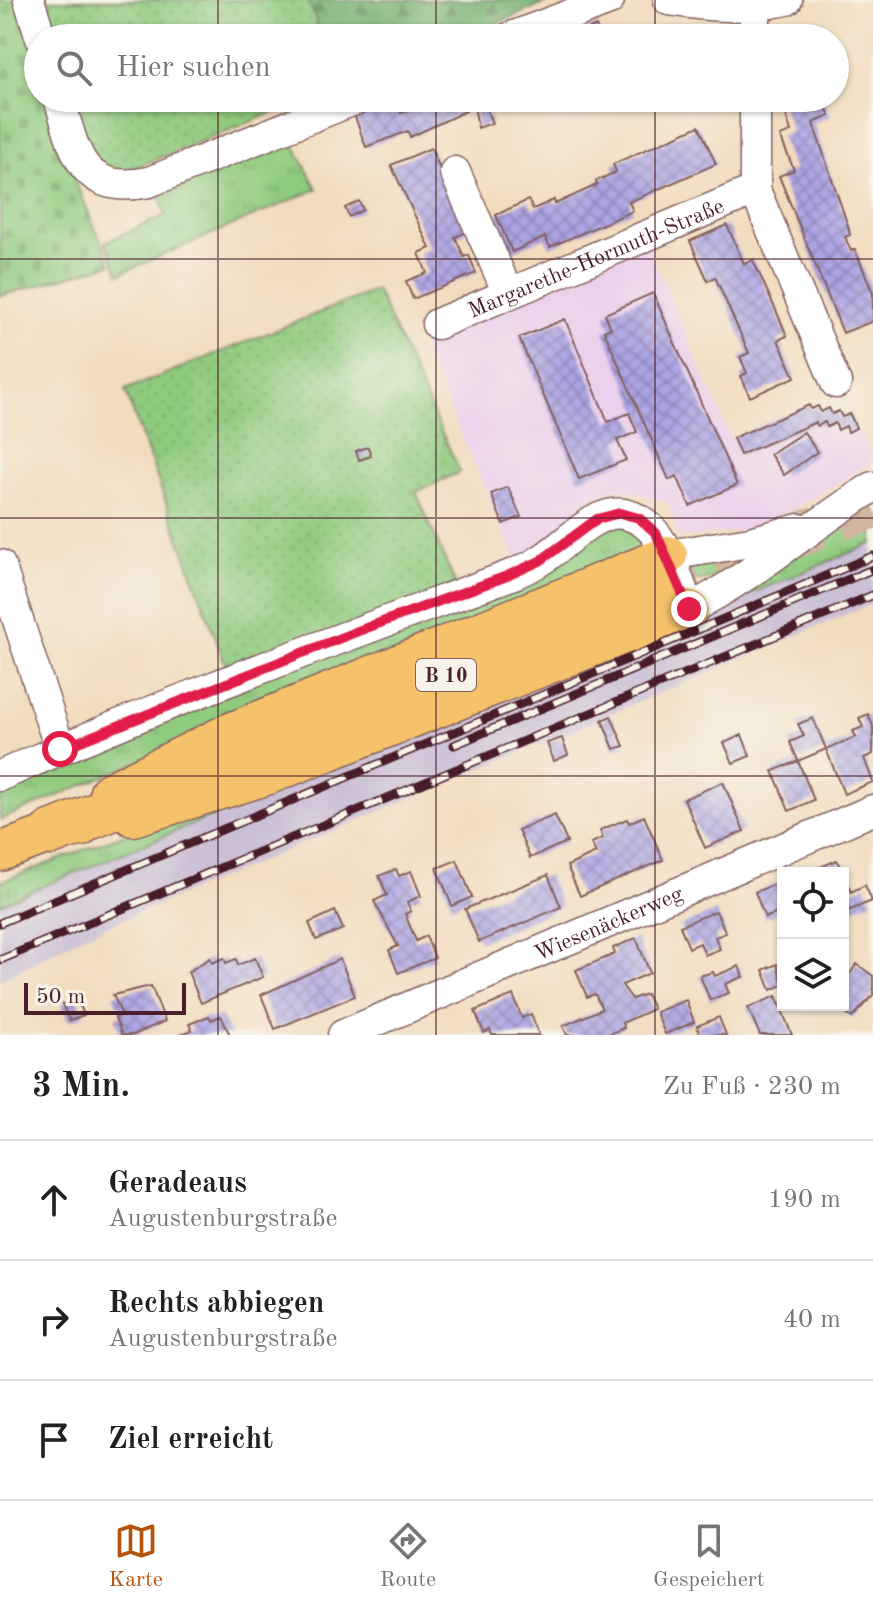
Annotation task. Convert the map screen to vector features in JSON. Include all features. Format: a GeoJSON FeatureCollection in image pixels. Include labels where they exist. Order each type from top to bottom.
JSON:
{"type":"FeatureCollection","features":[{"type":"Feature","properties":{"kind":"highway","name":"B 10"},"geometry":{"type":"LineString","coordinates":[[51,833],[670,585]]}},
{"type":"Feature","properties":{"kind":"main road","name":"B 10"},"geometry":{"type":"LineString","coordinates":[[0,852],[51,833]]}},
{"type":"Feature","properties":{"kind":"street"},"geometry":{"type":"LineString","coordinates":[[29,0],[37,24]]}},
{"type":"Feature","properties":{"kind":"street"},"geometry":{"type":"LineString","coordinates":[[546,24],[609,0]]}},
{"type":"Feature","properties":{"kind":"street"},"geometry":{"type":"LineString","coordinates":[[669,0],[708,6],[755,7],[787,0]]}},
{"type":"Feature","properties":{"kind":"street"},"geometry":{"type":"LineString","coordinates":[[755,7],[755,24]]}},
{"type":"Feature","properties":{"kind":"street"},"geometry":{"type":"LineString","coordinates":[[64,112],[81,165],[94,178],[129,186],[149,182],[324,112]]}},
{"type":"Feature","properties":{"kind":"street"},"geometry":{"type":"LineString","coordinates":[[755,112],[755,190],[836,383]]}},
{"type":"Feature","properties":{"kind":"street"},"geometry":{"type":"LineString","coordinates":[[455,172],[508,293]]}},
{"type":"Feature","properties":{"kind":"street","name":"Margarethe-Hormuth-Straße"},"geometry":{"type":"LineString","coordinates":[[437,324],[755,190]]}},
{"type":"Feature","properties":{"kind":"street"},"geometry":{"type":"LineString","coordinates":[[670,585],[713,597],[811,526],[873,487]]}},
{"type":"Feature","properties":{"kind":"street"},"geometry":{"type":"LineString","coordinates":[[0,776],[60,749],[358,631],[507,576],[540,561],[597,519],[620,513],[639,518],[656,533],[670,585]]}},
{"type":"Feature","properties":{"kind":"street"},"geometry":{"type":"LineString","coordinates":[[670,585],[750,542],[811,526]]}},
{"type":"Feature","properties":{"kind":"street"},"geometry":{"type":"LineString","coordinates":[[0,565],[60,749]]}},
{"type":"Feature","properties":{"kind":"street","name":"Wiesenäckerweg"},"geometry":{"type":"LineString","coordinates":[[343,1035],[873,810]]}},
{"type":"Feature","properties":{"kind":"shaded area"},"geometry":{"type":"Polygon","coordinates":[[[647,244],[739,457],[814,424],[816,427],[823,424],[826,429],[834,426],[837,432],[858,429],[870,453],[870,464],[758,529],[680,538],[667,502],[619,488],[580,502],[586,517],[517,561],[421,345],[647,244]]]}},
{"type":"Feature","properties":{"kind":"shaded area"},"geometry":{"type":"Polygon","coordinates":[[[873,543],[873,603],[83,936],[0,980],[0,904],[873,543]]]}},
{"type":"Feature","properties":{"kind":"green space"},"geometry":{"type":"Polygon","coordinates":[[[0,0],[21,0],[28,24],[24,24],[24,112],[54,112],[76,184],[111,264],[0,296],[0,0]]]}},
{"type":"Feature","properties":{"kind":"green space"},"geometry":{"type":"Polygon","coordinates":[[[39,0],[308,0],[317,24],[47,24],[39,0]]]}},
{"type":"Feature","properties":{"kind":"green space"},"geometry":{"type":"Polygon","coordinates":[[[308,0],[554,0],[495,24],[317,24],[308,0]]]}},
{"type":"Feature","properties":{"kind":"green space"},"geometry":{"type":"Polygon","coordinates":[[[74,112],[275,112],[119,174],[92,167],[74,112]]]}},
{"type":"Feature","properties":{"kind":"green space"},"geometry":{"type":"Polygon","coordinates":[[[291,139],[317,189],[119,274],[105,242],[166,215],[157,190],[291,139]]]}},
{"type":"Feature","properties":{"kind":"green space"},"geometry":{"type":"Polygon","coordinates":[[[376,290],[460,472],[416,492],[456,585],[228,672],[125,390],[376,290]]]}},
{"type":"Feature","properties":{"kind":"green space"},"geometry":{"type":"Polygon","coordinates":[[[873,499],[873,543],[0,904],[0,882],[619,645],[873,499]]]}},
{"type":"Feature","properties":{"kind":"green space"},"geometry":{"type":"Polygon","coordinates":[[[619,524],[635,530],[643,543],[641,550],[0,820],[0,781],[603,527],[619,524]]]}},
{"type":"Feature","properties":{"kind":"green space"},"geometry":{"type":"Polygon","coordinates":[[[755,550],[711,579],[694,580],[687,563],[755,550]]]}},
{"type":"Feature","properties":{"kind":"building"},"geometry":{"type":"Polygon","coordinates":[[[464,112],[410,137],[408,131],[366,147],[354,114],[464,112]]]}},
{"type":"Feature","properties":{"kind":"building"},"geometry":{"type":"Polygon","coordinates":[[[475,112],[488,112],[492,123],[478,128],[475,112]]]}},
{"type":"Feature","properties":{"kind":"building"},"geometry":{"type":"Polygon","coordinates":[[[785,112],[828,112],[830,116],[813,123],[848,226],[850,235],[845,237],[851,251],[855,249],[873,293],[873,321],[843,333],[779,176],[794,170],[780,136],[791,132],[785,112]]]}},
{"type":"Feature","properties":{"kind":"building"},"geometry":{"type":"Polygon","coordinates":[[[699,126],[716,164],[629,202],[633,211],[550,247],[545,237],[512,252],[496,215],[528,200],[533,209],[554,200],[555,204],[597,185],[596,181],[616,172],[613,164],[699,126]]]}},
{"type":"Feature","properties":{"kind":"building"},"geometry":{"type":"Polygon","coordinates":[[[431,148],[467,232],[455,237],[464,257],[469,255],[476,273],[413,299],[406,281],[427,273],[419,253],[430,248],[391,165],[431,148]]]}},
{"type":"Feature","properties":{"kind":"building"},"geometry":{"type":"Polygon","coordinates":[[[359,201],[363,210],[349,217],[345,208],[359,201]]]}},
{"type":"Feature","properties":{"kind":"building"},"geometry":{"type":"Polygon","coordinates":[[[727,225],[744,264],[753,260],[779,317],[787,336],[778,340],[795,377],[750,397],[741,376],[747,373],[740,357],[749,353],[715,277],[708,281],[690,241],[727,225]]]}},
{"type":"Feature","properties":{"kind":"building"},"geometry":{"type":"Polygon","coordinates":[[[653,293],[737,485],[690,506],[677,476],[669,480],[604,331],[611,328],[605,314],[653,293]]]}},
{"type":"Feature","properties":{"kind":"building"},"geometry":{"type":"Polygon","coordinates":[[[565,319],[608,422],[629,413],[637,432],[617,440],[626,460],[579,479],[519,338],[565,319]]]}},
{"type":"Feature","properties":{"kind":"building"},"geometry":{"type":"Polygon","coordinates":[[[809,405],[811,409],[818,406],[821,412],[829,408],[832,414],[839,411],[842,417],[850,414],[856,428],[848,432],[846,426],[838,430],[835,423],[827,427],[825,422],[817,426],[816,422],[740,455],[733,438],[809,405]]]}},
{"type":"Feature","properties":{"kind":"building"},"geometry":{"type":"Polygon","coordinates":[[[804,432],[817,452],[784,475],[770,454],[804,432]]]}},
{"type":"Feature","properties":{"kind":"building"},"geometry":{"type":"Polygon","coordinates":[[[368,447],[371,456],[359,460],[356,451],[368,447]]]}},
{"type":"Feature","properties":{"kind":"building"},"geometry":{"type":"Polygon","coordinates":[[[508,487],[521,517],[503,524],[491,494],[508,487]]]}},
{"type":"Feature","properties":{"kind":"building"},"geometry":{"type":"Polygon","coordinates":[[[868,714],[873,726],[873,754],[864,758],[873,782],[844,794],[826,749],[856,737],[853,731],[863,727],[859,718],[868,714]]]}},
{"type":"Feature","properties":{"kind":"building"},"geometry":{"type":"Polygon","coordinates":[[[611,716],[624,746],[614,749],[602,720],[611,716]]]}},
{"type":"Feature","properties":{"kind":"building"},"geometry":{"type":"Polygon","coordinates":[[[813,718],[826,749],[798,761],[790,742],[804,736],[798,724],[813,718]]]}},
{"type":"Feature","properties":{"kind":"building"},"geometry":{"type":"Polygon","coordinates":[[[742,735],[750,756],[733,763],[724,743],[742,735]]]}},
{"type":"Feature","properties":{"kind":"building"},"geometry":{"type":"Polygon","coordinates":[[[562,738],[568,755],[554,761],[547,743],[562,738]]]}},
{"type":"Feature","properties":{"kind":"building"},"geometry":{"type":"Polygon","coordinates":[[[798,761],[814,800],[789,811],[773,771],[798,761]]]}},
{"type":"Feature","properties":{"kind":"building"},"geometry":{"type":"Polygon","coordinates":[[[723,782],[744,831],[705,848],[684,799],[723,782]]]}},
{"type":"Feature","properties":{"kind":"building"},"geometry":{"type":"Polygon","coordinates":[[[555,815],[567,842],[530,858],[518,830],[555,815]]]}},
{"type":"Feature","properties":{"kind":"building"},"geometry":{"type":"Polygon","coordinates":[[[644,816],[663,860],[580,896],[567,866],[596,853],[591,843],[603,838],[600,830],[644,816]]]}},
{"type":"Feature","properties":{"kind":"building"},"geometry":{"type":"Polygon","coordinates":[[[457,860],[472,897],[452,906],[437,868],[457,860]]]}},
{"type":"Feature","properties":{"kind":"building"},"geometry":{"type":"Polygon","coordinates":[[[837,860],[840,867],[820,867],[837,860]]]}},
{"type":"Feature","properties":{"kind":"building"},"geometry":{"type":"Polygon","coordinates":[[[396,869],[399,876],[411,871],[421,896],[407,902],[411,911],[405,914],[416,941],[426,936],[435,958],[398,973],[389,950],[398,946],[374,901],[387,895],[379,876],[396,869]]]}},
{"type":"Feature","properties":{"kind":"building"},"geometry":{"type":"Polygon","coordinates":[[[548,875],[561,907],[479,942],[465,909],[548,875]]]}},
{"type":"Feature","properties":{"kind":"building"},"geometry":{"type":"Polygon","coordinates":[[[777,883],[777,913],[765,918],[755,892],[777,883]]]}},
{"type":"Feature","properties":{"kind":"building"},"geometry":{"type":"Polygon","coordinates":[[[865,885],[872,901],[849,911],[849,888],[851,892],[865,885]]]}},
{"type":"Feature","properties":{"kind":"building"},"geometry":{"type":"Polygon","coordinates":[[[335,911],[343,929],[316,940],[309,923],[335,911]]]}},
{"type":"Feature","properties":{"kind":"building"},"geometry":{"type":"Polygon","coordinates":[[[716,911],[726,933],[715,937],[720,949],[705,955],[700,943],[689,948],[680,926],[716,911]]]}},
{"type":"Feature","properties":{"kind":"building"},"geometry":{"type":"Polygon","coordinates":[[[636,938],[650,973],[622,985],[632,999],[646,994],[653,1009],[622,1023],[624,1028],[607,1035],[567,1035],[563,1026],[602,1009],[595,994],[587,997],[576,970],[615,954],[613,948],[636,938]]]}},
{"type":"Feature","properties":{"kind":"building"},"geometry":{"type":"Polygon","coordinates":[[[210,958],[212,963],[224,958],[226,963],[236,959],[238,965],[255,958],[263,977],[201,1003],[188,972],[210,958]]]}},
{"type":"Feature","properties":{"kind":"building"},"geometry":{"type":"Polygon","coordinates":[[[340,959],[355,996],[275,1029],[261,995],[340,959]]]}},
{"type":"Feature","properties":{"kind":"building"},"geometry":{"type":"Polygon","coordinates":[[[777,964],[777,988],[771,990],[763,970],[777,964]]]}},
{"type":"Feature","properties":{"kind":"building"},"geometry":{"type":"Polygon","coordinates":[[[857,964],[873,976],[873,995],[852,1018],[843,1011],[849,1011],[849,975],[857,964]]]}},
{"type":"Feature","properties":{"kind":"building"},"geometry":{"type":"Polygon","coordinates":[[[739,966],[743,977],[725,984],[729,993],[710,1000],[700,976],[713,972],[715,976],[739,966]]]}},
{"type":"Feature","properties":{"kind":"building"},"geometry":{"type":"Polygon","coordinates":[[[151,986],[165,1021],[133,1035],[122,1035],[115,1018],[122,1015],[113,995],[151,986]]]}},
{"type":"Feature","properties":{"kind":"building"},"geometry":{"type":"Polygon","coordinates":[[[513,995],[522,1018],[531,1014],[539,1035],[492,1035],[490,1030],[484,1033],[475,1011],[513,995]]]}},
{"type":"Feature","properties":{"kind":"building"},"geometry":{"type":"Polygon","coordinates":[[[776,996],[777,1011],[782,1011],[792,1035],[760,1035],[748,1008],[776,996]]]}},
{"type":"Feature","properties":{"kind":"building"},"geometry":{"type":"Polygon","coordinates":[[[77,998],[84,1015],[70,1021],[62,1004],[77,998]]]}},
{"type":"Feature","properties":{"kind":"building"},"geometry":{"type":"Polygon","coordinates":[[[686,1000],[694,1022],[665,1034],[656,1012],[686,1000]]]}},
{"type":"Feature","properties":{"kind":"building"},"geometry":{"type":"Polygon","coordinates":[[[209,1016],[211,1020],[221,1016],[230,1035],[180,1035],[192,1030],[189,1024],[209,1016]]]}},
{"type":"Feature","properties":{"kind":"building"},"geometry":{"type":"Polygon","coordinates":[[[719,1017],[726,1035],[700,1035],[697,1026],[719,1017]]]}},
{"type":"Feature","properties":{"kind":"tunnel"},"geometry":{"type":"LineString","coordinates":[[655,591],[873,506]]}},
{"type":"Feature","properties":{"kind":"railway"},"geometry":{"type":"LineString","coordinates":[[0,923],[873,556]]}},
{"type":"Feature","properties":{"kind":"railway"},"geometry":{"type":"LineString","coordinates":[[454,745],[873,569]]}},
{"type":"Feature","properties":{"kind":"railway"},"geometry":{"type":"LineString","coordinates":[[0,960],[873,595]]}},
{"type":"Feature","properties":{"kind":"route"},"geometry":{"type":"LineString","coordinates":[[60,749],[358,631],[507,576],[540,561],[597,519],[620,513],[639,518],[656,533],[689,609]]}}]}
